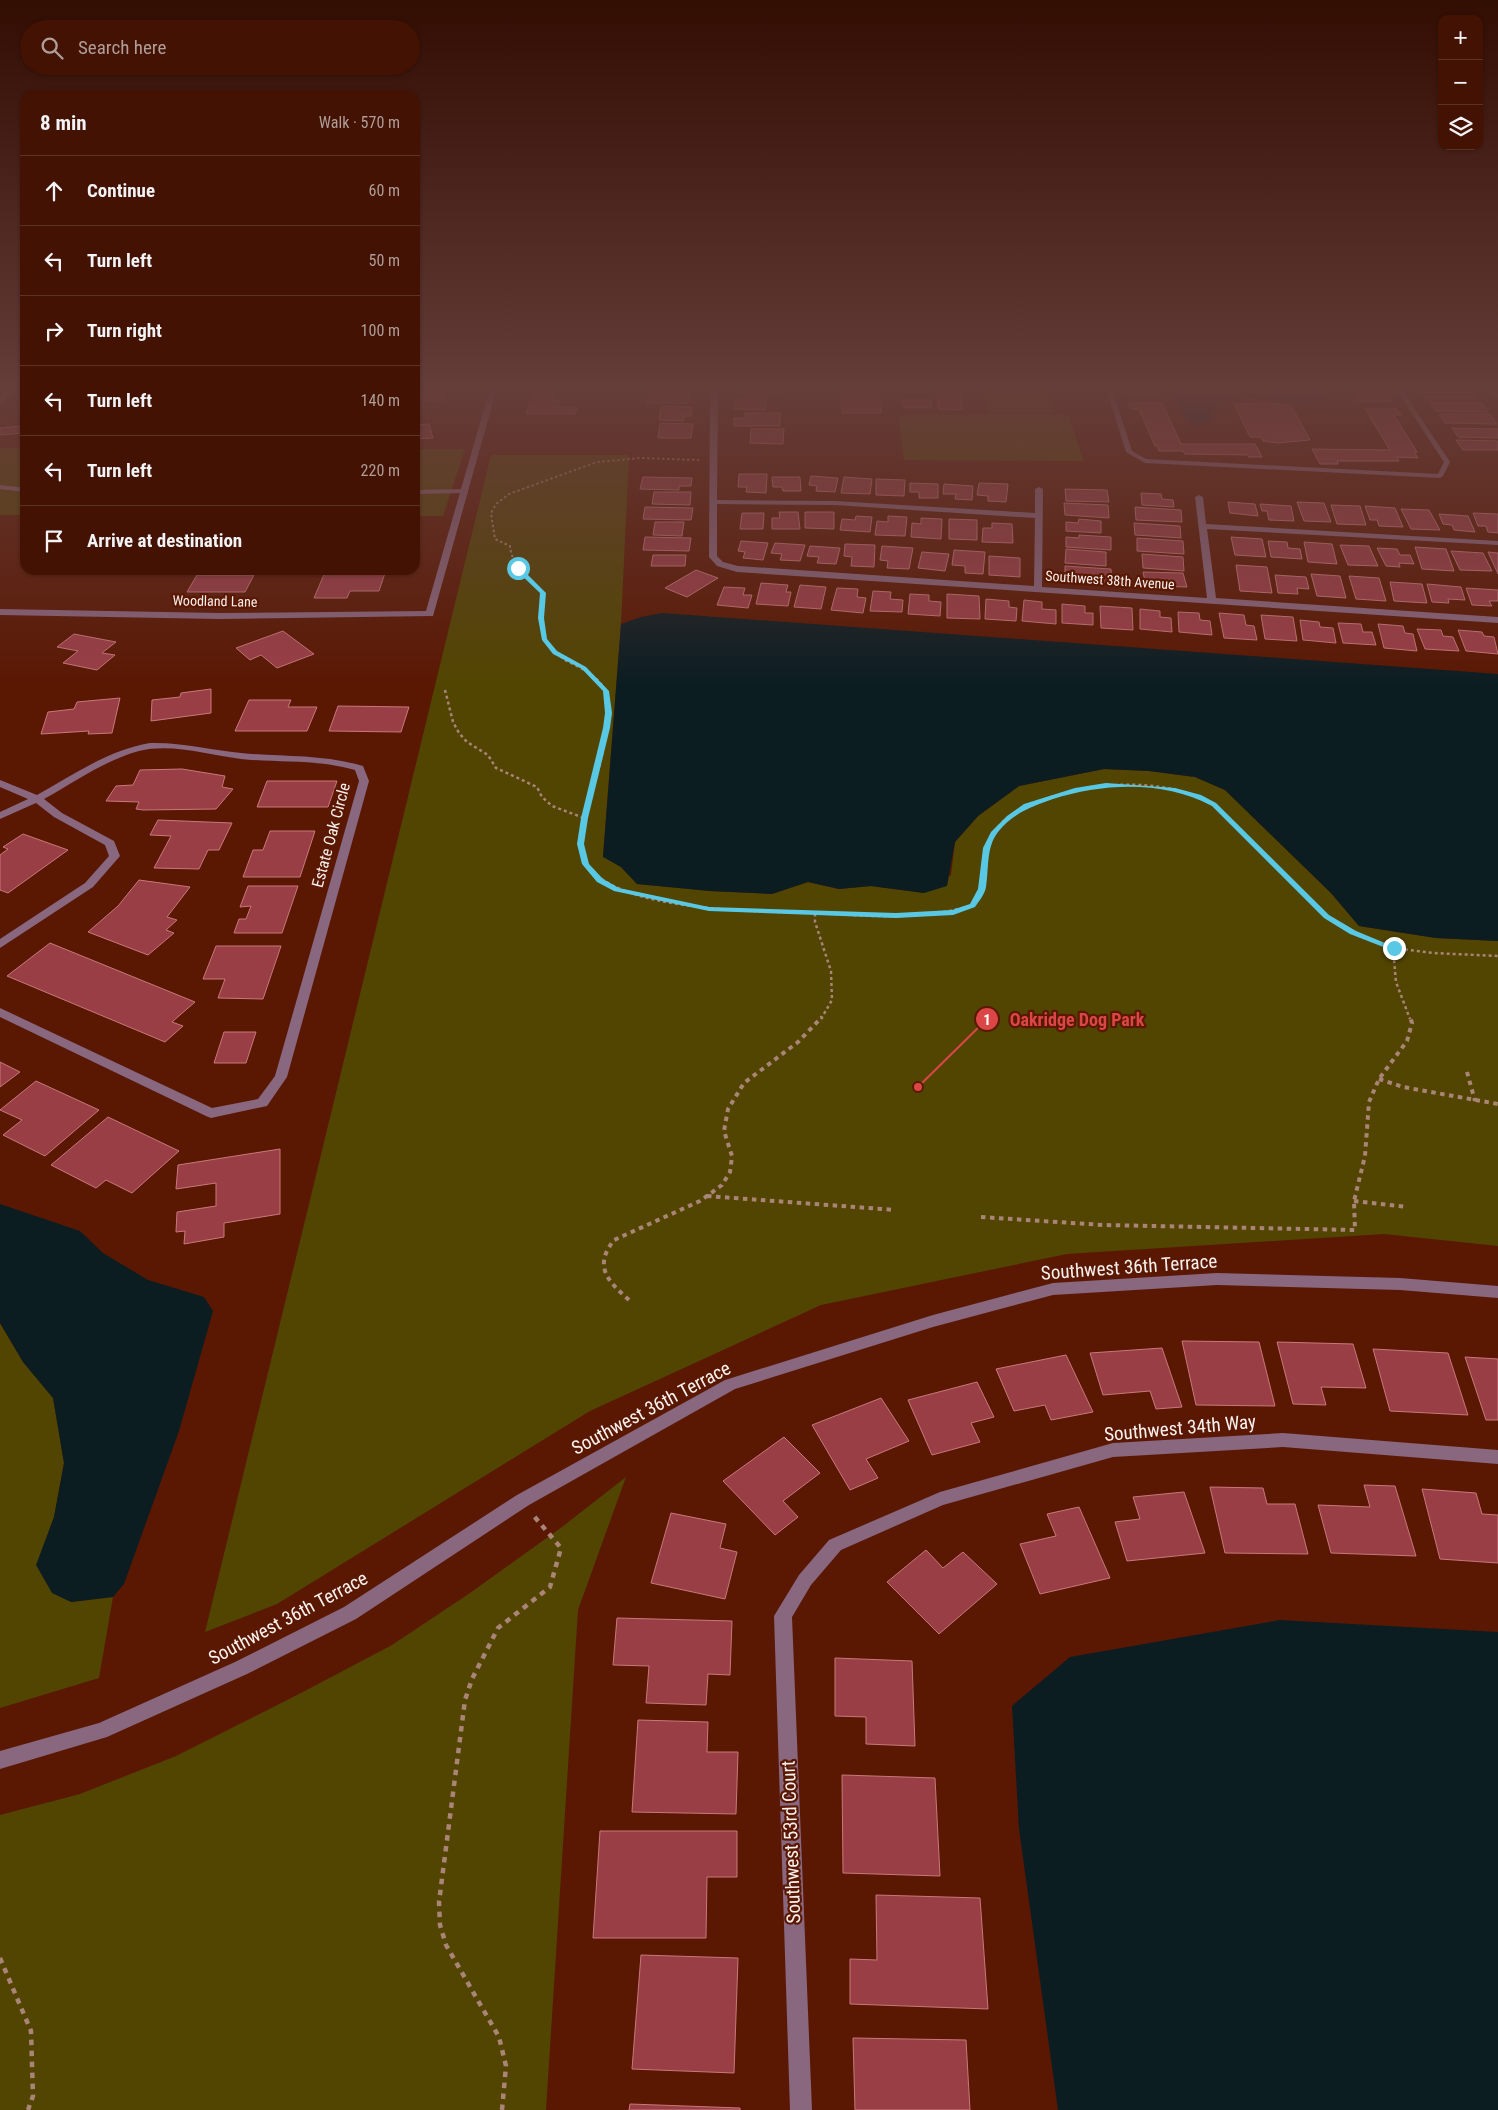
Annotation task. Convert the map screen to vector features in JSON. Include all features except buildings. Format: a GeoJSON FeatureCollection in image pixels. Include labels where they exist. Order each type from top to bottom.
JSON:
{"type":"FeatureCollection","features":[{"type":"Feature","properties":{"kind":"street"},"geometry":{"type":"LineString","coordinates":[[465,491],[466,486]]}},
{"type":"Feature","properties":{"kind":"street"},"geometry":{"type":"LineString","coordinates":[[713,486],[713,502],[835,503],[1038,516]]}},
{"type":"Feature","properties":{"kind":"street"},"geometry":{"type":"LineString","coordinates":[[1038,589],[1039,489]]}},
{"type":"Feature","properties":{"kind":"street","name":"Woodland Lane"},"geometry":{"type":"LineString","coordinates":[[0,612],[220,616],[430,614],[465,491]]}},
{"type":"Feature","properties":{"kind":"street"},"geometry":{"type":"LineString","coordinates":[[1200,497],[1212,600]]}},
{"type":"Feature","properties":{"kind":"street","name":"Southwest 38th Avenue"},"geometry":{"type":"LineString","coordinates":[[713,502],[713,557],[720,564],[737,569],[1498,620]]}},
{"type":"Feature","properties":{"kind":"street"},"geometry":{"type":"LineString","coordinates":[[1203,526],[1498,543]]}},
{"type":"Feature","properties":{"kind":"street","name":"Estate Oak Circle"},"geometry":{"type":"LineString","coordinates":[[0,1012],[211,1113],[262,1103],[281,1077],[364,781],[359,768],[341,762],[243,756],[168,747],[140,748],[106,761],[37,799]]}},
{"type":"Feature","properties":{"kind":"street"},"geometry":{"type":"LineString","coordinates":[[0,783],[37,799],[58,815],[110,844],[115,856],[89,886],[0,944]]}},
{"type":"Feature","properties":{"kind":"street"},"geometry":{"type":"LineString","coordinates":[[0,816],[37,799]]}},
{"type":"Feature","properties":{"kind":"street","name":"Southwest 36th Terrace"},"geometry":{"type":"LineString","coordinates":[[0,1760],[100,1731],[241,1668],[341,1617],[522,1500],[730,1384],[914,1327],[1053,1290],[1216,1279],[1400,1284],[1498,1292]]}},
{"type":"Feature","properties":{"kind":"street","name":"Southwest 34th Way"},"geometry":{"type":"LineString","coordinates":[[805,1580],[835,1546],[940,1499],[1113,1450],[1283,1440],[1498,1457]]}},
{"type":"Feature","properties":{"kind":"street","name":"Southwest 53rd Court"},"geometry":{"type":"LineString","coordinates":[[801,2110],[783,1616],[805,1580]]}},
{"type":"Feature","properties":{"kind":"lane"},"geometry":{"type":"LineString","coordinates":[[0,487],[20,489]]}},
{"type":"Feature","properties":{"kind":"lane"},"geometry":{"type":"LineString","coordinates":[[420,492],[465,491]]}},
{"type":"Feature","properties":{"kind":"path"},"geometry":{"type":"LineString","coordinates":[[529,486],[509,494],[496,504],[490,514],[495,539],[510,546],[511,557],[518,568],[543,593],[541,618],[544,640],[555,652],[584,668],[606,691],[608,713],[606,728],[584,818],[581,844],[586,864],[600,880],[617,889],[709,909],[928,915],[953,913],[973,905],[982,889],[987,848],[994,832],[1009,817],[1026,805],[1077,789],[1106,785],[1145,786],[1175,790],[1199,796],[1214,804],[1326,917],[1353,933],[1394,948],[1433,953],[1498,956]]}},
{"type":"Feature","properties":{"kind":"path"},"geometry":{"type":"LineString","coordinates":[[445,690],[449,712],[462,737],[490,755],[496,768],[537,787],[542,797],[552,806],[584,818]]}},
{"type":"Feature","properties":{"kind":"path"},"geometry":{"type":"LineString","coordinates":[[629,1300],[615,1287],[605,1271],[602,1260],[605,1249],[614,1240],[700,1201],[722,1185],[730,1172],[732,1156],[724,1131],[728,1109],[744,1083],[798,1042],[820,1020],[832,1000],[831,971],[815,922],[815,913]]}},
{"type":"Feature","properties":{"kind":"path"},"geometry":{"type":"LineString","coordinates":[[981,1217],[1103,1225],[1355,1230],[1354,1201],[1365,1156],[1369,1102],[1379,1079],[1407,1041],[1412,1023],[1396,982],[1394,948]]}},
{"type":"Feature","properties":{"kind":"path"},"geometry":{"type":"LineString","coordinates":[[1467,1072],[1475,1101]]}},
{"type":"Feature","properties":{"kind":"path"},"geometry":{"type":"LineString","coordinates":[[1379,1079],[1403,1087],[1498,1104]]}},
{"type":"Feature","properties":{"kind":"path"},"geometry":{"type":"LineString","coordinates":[[706,1196],[894,1210]]}},
{"type":"Feature","properties":{"kind":"path"},"geometry":{"type":"LineString","coordinates":[[1354,1201],[1407,1207]]}},
{"type":"Feature","properties":{"kind":"path"},"geometry":{"type":"LineString","coordinates":[[502,2110],[506,2066],[499,2037],[446,1945],[440,1925],[438,1902],[466,1700],[472,1679],[498,1628],[550,1587],[561,1548],[534,1515]]}},
{"type":"Feature","properties":{"kind":"path"},"geometry":{"type":"LineString","coordinates":[[0,1958],[31,2031],[33,2096],[28,2110]]}},
{"type":"Feature","properties":{"kind":"shaded area"},"geometry":{"type":"Polygon","coordinates":[[[0,486],[20,486],[20,515],[0,515],[0,486]]]}},
{"type":"Feature","properties":{"kind":"shaded area"},"geometry":{"type":"Polygon","coordinates":[[[420,486],[453,486],[443,516],[420,516],[420,486]]]}},
{"type":"Feature","properties":{"kind":"shaded area"},"geometry":{"type":"Polygon","coordinates":[[[483,486],[628,486],[621,624],[603,856],[621,867],[637,884],[710,891],[772,894],[808,882],[839,889],[871,886],[924,893],[951,875],[955,842],[978,816],[1019,786],[1104,769],[1149,771],[1195,777],[1225,790],[1331,893],[1359,926],[1436,938],[1498,941],[1498,1246],[1384,1234],[1067,1254],[821,1305],[590,1411],[277,1604],[205,1632],[483,486]]]}},
{"type":"Feature","properties":{"kind":"shaded area"},"geometry":{"type":"Polygon","coordinates":[[[662,613],[1498,674],[1498,941],[1436,938],[1359,926],[1331,893],[1225,790],[1195,777],[1149,771],[1104,769],[1019,786],[978,816],[955,842],[947,886],[924,893],[871,886],[839,889],[808,882],[772,894],[710,891],[637,884],[621,867],[603,857],[621,624],[641,617],[662,613]]]}},
{"type":"Feature","properties":{"kind":"shaded area"},"geometry":{"type":"Polygon","coordinates":[[[0,1204],[80,1231],[103,1253],[148,1280],[204,1297],[213,1311],[179,1431],[124,1584],[113,1597],[71,1602],[52,1593],[36,1565],[54,1517],[64,1463],[53,1398],[23,1362],[0,1323],[0,1204]]]}},
{"type":"Feature","properties":{"kind":"shaded area"},"geometry":{"type":"Polygon","coordinates":[[[0,1323],[23,1362],[53,1398],[64,1463],[54,1517],[37,1565],[71,1602],[113,1597],[99,1678],[0,1708],[0,1323]]]}},
{"type":"Feature","properties":{"kind":"shaded area"},"geometry":{"type":"Polygon","coordinates":[[[626,1477],[578,1610],[546,2110],[0,2110],[0,1815],[80,1794],[176,1756],[392,1645],[470,1593],[562,1527],[626,1477]]]}},
{"type":"Feature","properties":{"kind":"shaded area"},"geometry":{"type":"Polygon","coordinates":[[[1280,1620],[1498,1632],[1498,2110],[1058,2110],[1019,1829],[1012,1706],[1070,1657],[1280,1620]]]}},
{"type":"Feature","properties":{"kind":"place","name":"Oakridge Dog Park"},"geometry":{"type":"Point","coordinates":[918,1087]}},
{"type":"Feature","properties":{"kind":"route"},"geometry":{"type":"LineString","coordinates":[[518,568],[543,593],[544,600],[541,618],[544,640],[555,652],[584,668],[606,691],[608,713],[606,728],[596,776],[584,818],[581,844],[586,864],[600,880],[617,889],[709,909],[896,916],[953,913],[973,905],[982,889],[987,848],[994,832],[1009,817],[1026,805],[1077,789],[1106,785],[1145,786],[1175,790],[1199,796],[1214,804],[1326,917],[1353,933],[1394,948]]}}]}
